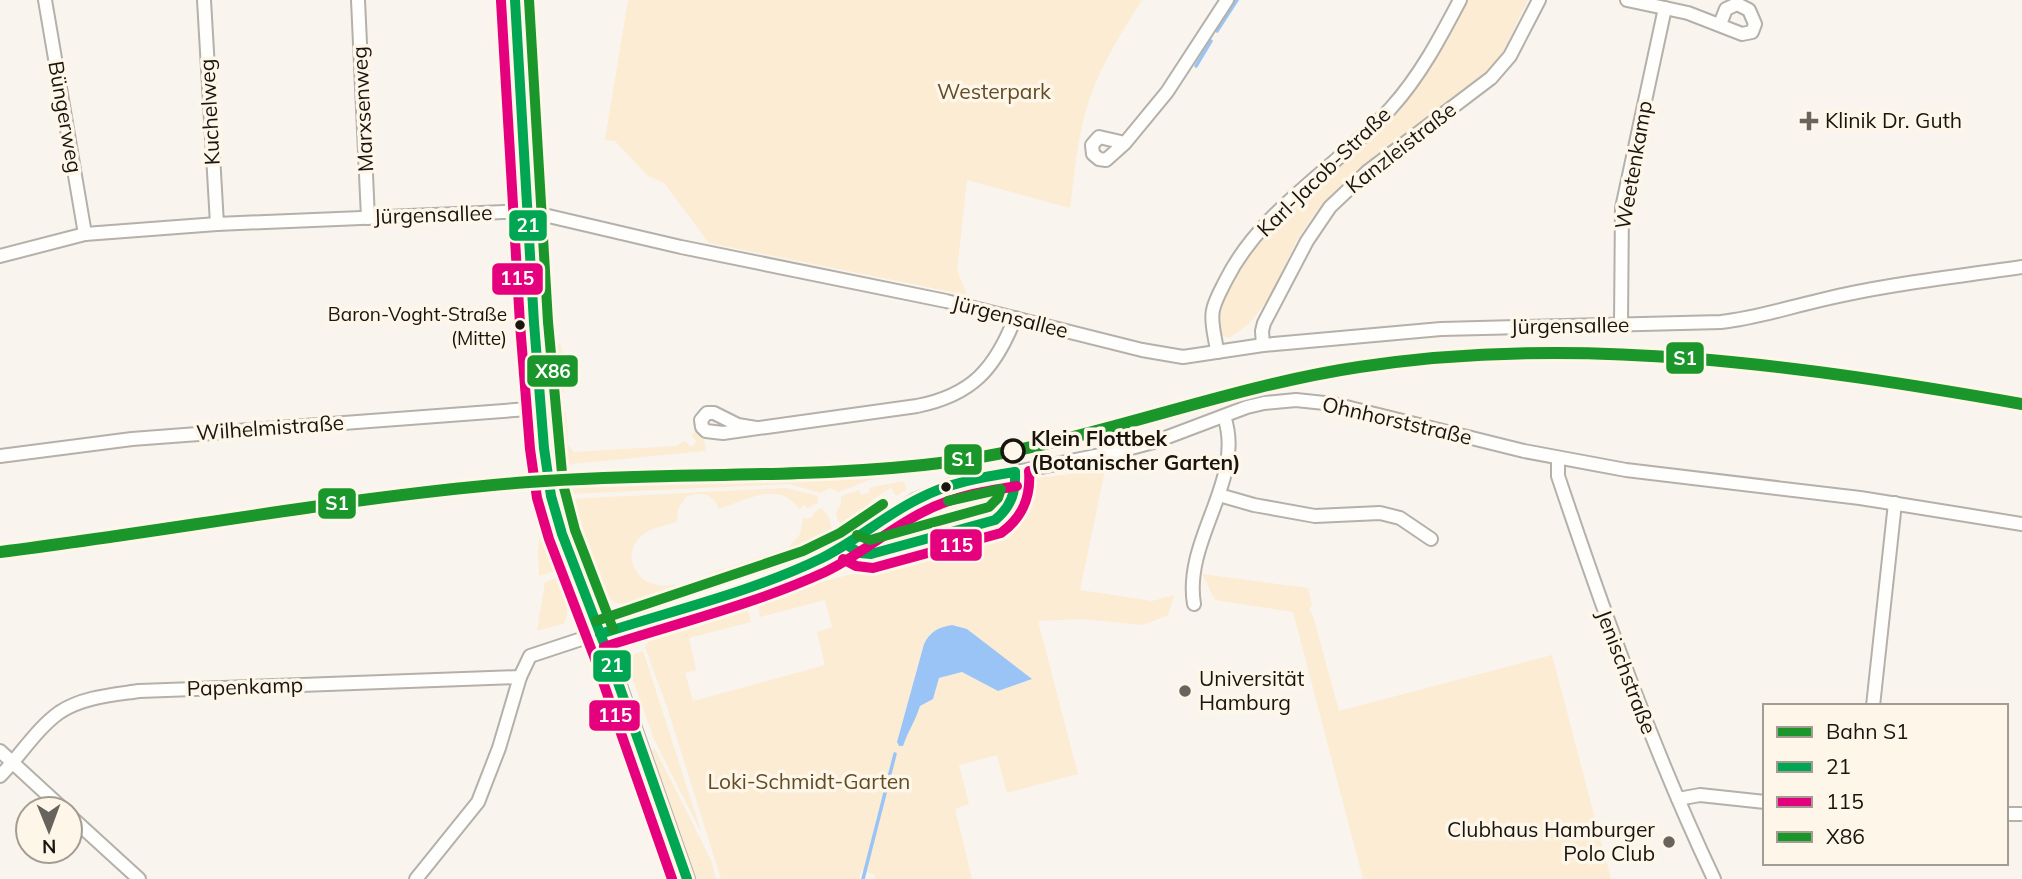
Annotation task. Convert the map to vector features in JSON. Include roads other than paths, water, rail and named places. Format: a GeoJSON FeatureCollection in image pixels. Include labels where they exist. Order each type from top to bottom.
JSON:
{"type":"FeatureCollection","features":[{"type":"Feature","properties":{"kind":"street","name":"Büngerweg"},"geometry":{"type":"LineString","coordinates":[[45,0],[85,234]]}},
{"type":"Feature","properties":{"kind":"street","name":"Kuchelweg"},"geometry":{"type":"LineString","coordinates":[[204,0],[217,224]]}},
{"type":"Feature","properties":{"kind":"street","name":"Marxsenweg"},"geometry":{"type":"LineString","coordinates":[[358,0],[368,218]]}},
{"type":"Feature","properties":{"kind":"street"},"geometry":{"type":"LineString","coordinates":[[515,0],[544,448],[553,507],[687,879]]}},
{"type":"Feature","properties":{"kind":"street"},"geometry":{"type":"LineString","coordinates":[[1125,142],[1098,137],[1092,145],[1094,156],[1102,160],[1110,158],[1125,142],[1167,92],[1227,0]]}},
{"type":"Feature","properties":{"kind":"street","name":"Karl-Jacob-Straße"},"geometry":{"type":"LineString","coordinates":[[1217,352],[1212,318],[1214,306],[1237,260],[1275,214],[1394,106],[1432,53],[1460,0]]}},
{"type":"Feature","properties":{"kind":"street","name":"Kanzleistraße"},"geometry":{"type":"LineString","coordinates":[[1263,345],[1264,323],[1299,254],[1330,208],[1367,172],[1491,78],[1510,56],[1539,0]]}},
{"type":"Feature","properties":{"kind":"street"},"geometry":{"type":"LineString","coordinates":[[1627,0],[1720,24]]}},
{"type":"Feature","properties":{"kind":"street","name":"Weetenkamp"},"geometry":{"type":"LineString","coordinates":[[1620,324],[1622,208],[1665,8]]}},
{"type":"Feature","properties":{"kind":"street","name":"Jürgensallee"},"geometry":{"type":"LineString","coordinates":[[0,256],[85,234],[217,224],[527,211],[681,247],[957,303],[1142,351],[1182,358],[1263,345],[1441,329],[1683,325],[1740,320],[1842,296],[2022,267]]}},
{"type":"Feature","properties":{"kind":"street"},"geometry":{"type":"LineString","coordinates":[[757,428],[917,406],[949,397],[967,388],[990,368],[1015,318]]}},
{"type":"Feature","properties":{"kind":"street","name":"Ohnhorststraße"},"geometry":{"type":"LineString","coordinates":[[520,677],[530,656],[808,564],[846,545],[933,491],[971,480],[1120,451],[1157,441],[1264,403],[1313,401],[1558,458],[1667,476],[1895,503],[2022,524]]}},
{"type":"Feature","properties":{"kind":"street","name":"Wilhelmistraße"},"geometry":{"type":"LineString","coordinates":[[0,456],[132,439],[542,408]]}},
{"type":"Feature","properties":{"kind":"street"},"geometry":{"type":"LineString","coordinates":[[1194,604],[1191,589],[1193,570],[1202,537],[1219,495],[1229,442],[1224,416]]}},
{"type":"Feature","properties":{"kind":"street","name":"Jenischstraße"},"geometry":{"type":"LineString","coordinates":[[1558,458],[1558,476],[1605,615],[1654,746],[1714,879]]}},
{"type":"Feature","properties":{"kind":"street"},"geometry":{"type":"LineString","coordinates":[[1219,495],[1254,505],[1315,516],[1380,513],[1400,518],[1431,538]]}},
{"type":"Feature","properties":{"kind":"street"},"geometry":{"type":"LineString","coordinates":[[1873,704],[1895,503]]}},
{"type":"Feature","properties":{"kind":"street"},"geometry":{"type":"LineString","coordinates":[[416,879],[478,802],[499,748],[520,677]]}},
{"type":"Feature","properties":{"kind":"street","name":"Papenkamp"},"geometry":{"type":"LineString","coordinates":[[0,776],[60,712],[96,697],[139,691],[520,677]]}},
{"type":"Feature","properties":{"kind":"street"},"geometry":{"type":"LineString","coordinates":[[0,751],[48,795]]}},
{"type":"Feature","properties":{"kind":"street"},"geometry":{"type":"LineString","coordinates":[[1678,799],[1700,795],[1763,802]]}},
{"type":"Feature","properties":{"kind":"street"},"geometry":{"type":"LineString","coordinates":[[84,829],[139,879]]}},
{"type":"Feature","properties":{"kind":"water"},"geometry":{"type":"Polygon","coordinates":[[[952,625],[967,629],[1032,679],[998,691],[962,672],[939,678],[933,699],[920,706],[903,746],[899,746],[897,742],[924,644],[935,631],[952,625]]]}},
{"type":"Feature","properties":{"kind":"waterway"},"geometry":{"type":"LineString","coordinates":[[1217,31],[1237,0]]}},
{"type":"Feature","properties":{"kind":"waterway"},"geometry":{"type":"LineString","coordinates":[[1196,66],[1211,41]]}},
{"type":"Feature","properties":{"kind":"waterway"},"geometry":{"type":"LineString","coordinates":[[863,879],[895,754]]}},
{"type":"Feature","properties":{"kind":"tram line"},"geometry":{"type":"LineString","coordinates":[[1255,380],[1300,371],[1389,362]]}},
{"type":"Feature","properties":{"kind":"tram line"},"geometry":{"type":"LineString","coordinates":[[261,516],[362,492]]}},
{"type":"Feature","properties":{"kind":"rail line","name":"S1"},"geometry":{"type":"LineString","coordinates":[[0,552],[330,504],[463,488],[582,479],[844,471],[949,462],[1053,442],[1307,376],[1442,357],[1525,353],[1692,358],[1858,377],[2022,404]]}},
{"type":"Feature","properties":{"kind":"place","name":"Klinik Dr. Guth"},"geometry":{"type":"Point","coordinates":[1809,121]}},
{"type":"Feature","properties":{"kind":"place","name":"Baron-Voght-Straße (Mitte)"},"geometry":{"type":"Point","coordinates":[520,325]}},
{"type":"Feature","properties":{"kind":"place","name":"Klein Flottbek (Botanischer Garten)"},"geometry":{"type":"Point","coordinates":[1013,451]}},
{"type":"Feature","properties":{"kind":"place","name":"Universität Hamburg"},"geometry":{"type":"Point","coordinates":[1185,691]}},
{"type":"Feature","properties":{"kind":"place","name":"Clubhaus Hamburger Polo Club"},"geometry":{"type":"Point","coordinates":[1669,842]}},
{"type":"Feature","properties":{"kind":"park label","name":"Westerpark"},"geometry":{"type":"Point","coordinates":[994,92]}},
{"type":"Feature","properties":{"kind":"park label","name":"Loki-Schmidt-Garten"},"geometry":{"type":"Point","coordinates":[809,782]}}]}
